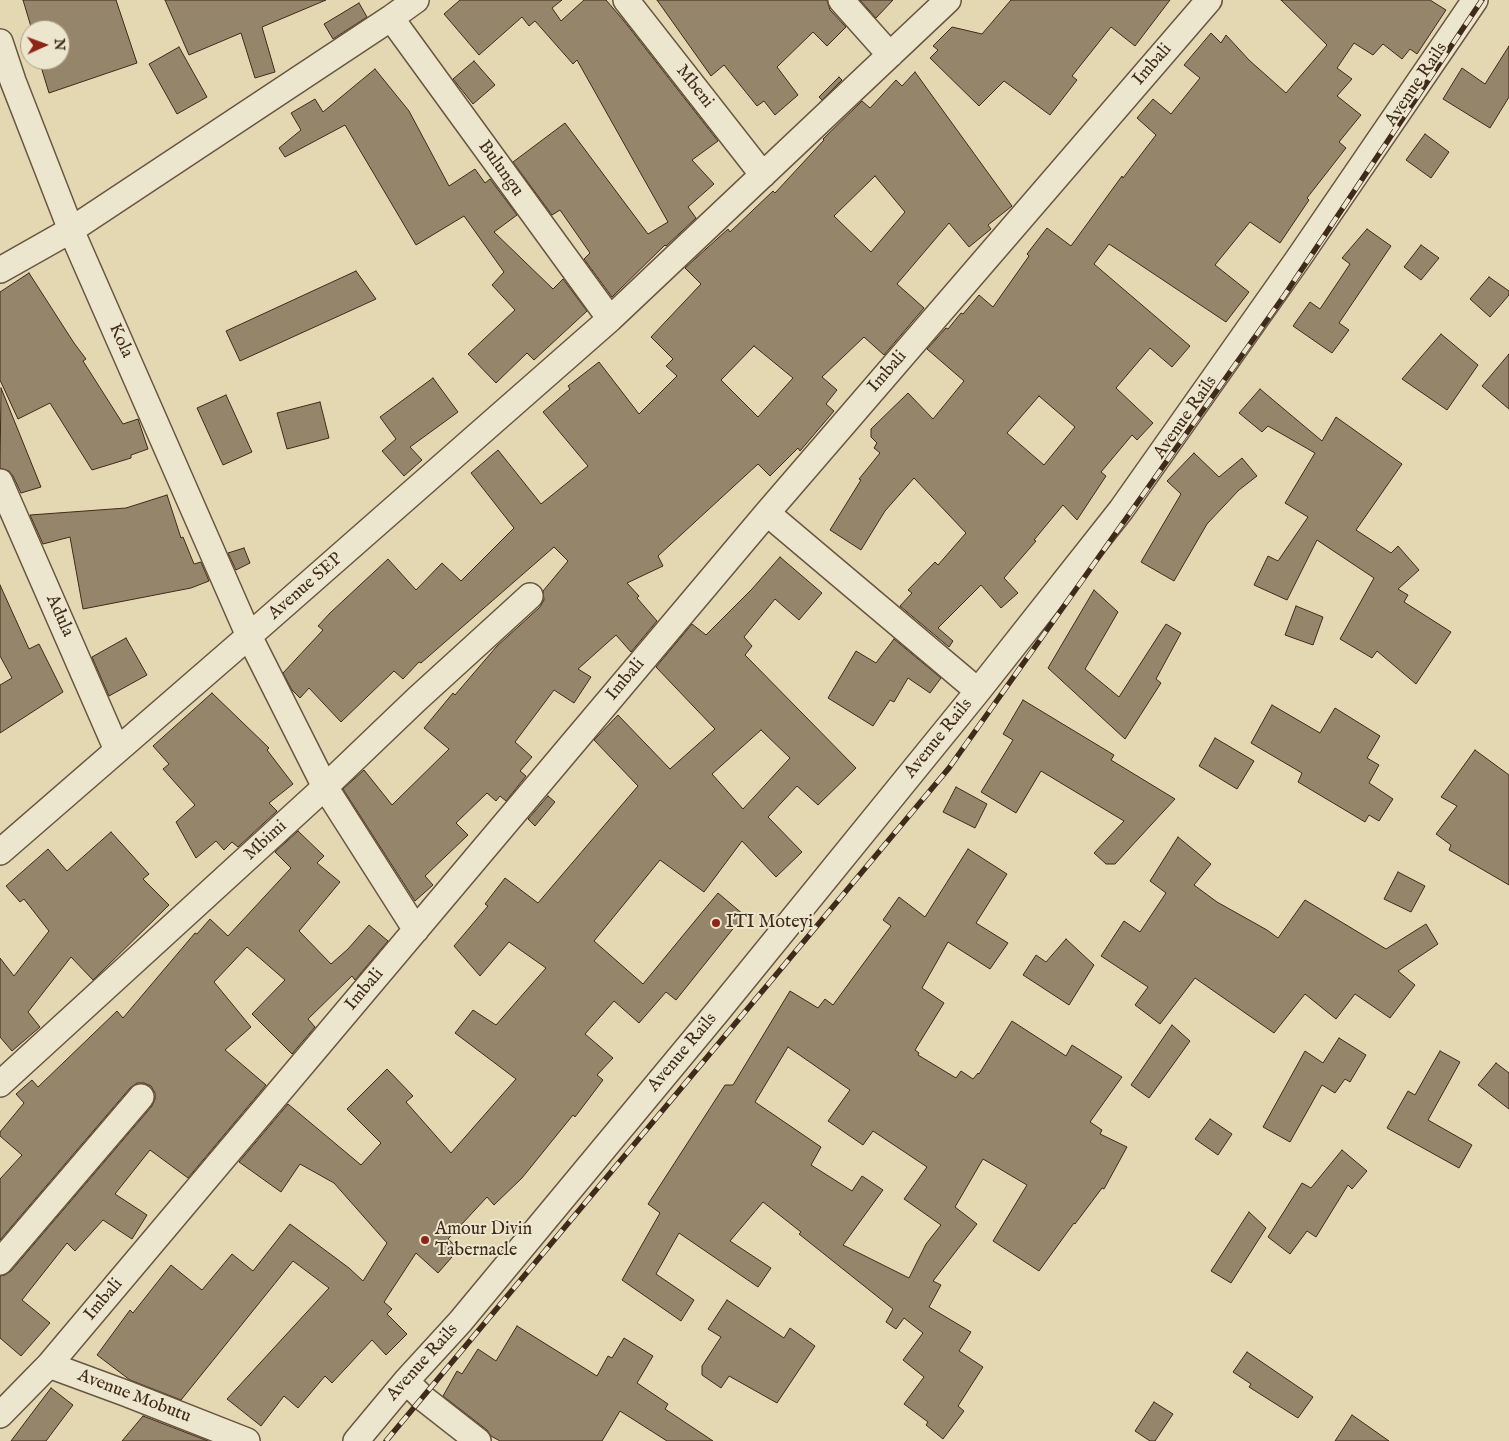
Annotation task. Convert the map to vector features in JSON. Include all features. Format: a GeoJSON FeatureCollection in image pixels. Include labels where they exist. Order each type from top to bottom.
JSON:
{"type":"FeatureCollection","features":[{"type":"Feature","properties":{"kind":"street"},"geometry":{"type":"LineString","coordinates":[[0,270],[71,230],[416,0]]}},
{"type":"Feature","properties":{"kind":"street","name":"Mbeni"},"geometry":{"type":"LineString","coordinates":[[626,0],[763,175]]}},
{"type":"Feature","properties":{"kind":"street"},"geometry":{"type":"LineString","coordinates":[[841,0],[890,55]]}},
{"type":"Feature","properties":{"kind":"street","name":"Avenue SEP"},"geometry":{"type":"LineString","coordinates":[[0,852],[610,319],[948,0]]}},
{"type":"Feature","properties":{"kind":"street","name":"Imbali"},"geometry":{"type":"LineString","coordinates":[[0,1415],[49,1365],[767,513],[1209,0]]}},
{"type":"Feature","properties":{"kind":"street","name":"Avenue Rails"},"geometry":{"type":"LineString","coordinates":[[356,1441],[406,1381],[467,1315],[724,1003],[978,691],[1121,510],[1304,251],[1475,0]]}},
{"type":"Feature","properties":{"kind":"street","name":"Bulungu"},"geometry":{"type":"LineString","coordinates":[[391,18],[610,319]]}},
{"type":"Feature","properties":{"kind":"street","name":"Kola"},"geometry":{"type":"LineString","coordinates":[[0,42],[13,81],[71,230],[249,636],[325,787],[416,930]]}},
{"type":"Feature","properties":{"kind":"street","name":"Adula"},"geometry":{"type":"LineString","coordinates":[[0,482],[117,750]]}},
{"type":"Feature","properties":{"kind":"street"},"geometry":{"type":"LineString","coordinates":[[767,513],[978,691]]}},
{"type":"Feature","properties":{"kind":"street","name":"Mbimi"},"geometry":{"type":"LineString","coordinates":[[0,1084],[325,787],[417,699],[530,596]]}},
{"type":"Feature","properties":{"kind":"street"},"geometry":{"type":"LineString","coordinates":[[0,1262],[141,1097]]}},
{"type":"Feature","properties":{"kind":"street","name":"Avenue Mobutu"},"geometry":{"type":"LineString","coordinates":[[49,1365],[126,1392],[247,1441]]}},
{"type":"Feature","properties":{"kind":"street"},"geometry":{"type":"LineString","coordinates":[[406,1381],[423,1398],[478,1441]]}},
{"type":"Feature","properties":{"kind":"building"},"geometry":{"type":"Polygon","coordinates":[[[23,0],[116,0],[137,63],[49,93],[42,70],[70,70],[70,20],[29,20],[23,0]]]}},
{"type":"Feature","properties":{"kind":"building"},"geometry":{"type":"Polygon","coordinates":[[[165,0],[326,0],[262,27],[275,72],[255,78],[241,33],[189,55],[165,0]]]}},
{"type":"Feature","properties":{"kind":"building"},"geometry":{"type":"Polygon","coordinates":[[[460,0],[562,0],[552,8],[561,21],[584,0],[606,0],[718,141],[692,160],[714,184],[688,207],[696,218],[665,245],[612,297],[584,259],[590,253],[560,210],[552,215],[513,162],[565,123],[648,234],[668,222],[577,60],[573,64],[535,21],[529,26],[522,17],[479,55],[444,14],[460,0]]]}},
{"type":"Feature","properties":{"kind":"building"},"geometry":{"type":"Polygon","coordinates":[[[657,0],[827,0],[830,10],[846,27],[827,46],[813,32],[777,67],[798,95],[775,115],[764,101],[757,106],[724,65],[711,76],[657,0]]]}},
{"type":"Feature","properties":{"kind":"building"},"geometry":{"type":"Polygon","coordinates":[[[860,0],[893,0],[876,18],[860,0]]]}},
{"type":"Feature","properties":{"kind":"building"},"geometry":{"type":"Polygon","coordinates":[[[1011,0],[1170,0],[1135,46],[1111,27],[1072,76],[1077,80],[1050,115],[1004,81],[979,106],[930,58],[938,50],[933,46],[952,27],[982,34],[1011,0]]]}},
{"type":"Feature","properties":{"kind":"building"},"geometry":{"type":"Polygon","coordinates":[[[1281,0],[1430,0],[1446,10],[1417,54],[1410,49],[1402,59],[1383,44],[1373,55],[1354,43],[1337,68],[1352,79],[1337,96],[1361,115],[1339,142],[1346,148],[1307,198],[1309,200],[1280,243],[1250,222],[1215,265],[1249,292],[1226,322],[1109,244],[1094,264],[1190,346],[1172,367],[1150,348],[1116,388],[1153,423],[1137,440],[1132,435],[1101,472],[1106,476],[1077,520],[1063,505],[1034,540],[1036,541],[1004,578],[1018,593],[1001,608],[981,585],[938,628],[953,641],[949,647],[900,606],[912,593],[908,590],[935,562],[938,565],[966,533],[914,478],[885,511],[861,550],[830,530],[861,480],[859,479],[880,453],[874,448],[877,443],[871,437],[871,429],[908,393],[933,419],[964,381],[927,349],[946,328],[948,329],[961,313],[963,314],[979,295],[993,307],[1029,256],[1027,254],[1047,228],[1071,246],[1122,176],[1123,178],[1156,135],[1137,118],[1153,99],[1171,114],[1200,78],[1184,65],[1211,33],[1221,43],[1226,35],[1249,60],[1286,93],[1327,45],[1281,0]],[[1039,396],[1007,433],[1044,465],[1075,427],[1039,396]]]}},
{"type":"Feature","properties":{"kind":"building"},"geometry":{"type":"Polygon","coordinates":[[[359,3],[367,17],[333,39],[324,24],[359,3]]]}},
{"type":"Feature","properties":{"kind":"building"},"geometry":{"type":"Polygon","coordinates":[[[1509,46],[1509,97],[1490,128],[1443,99],[1462,68],[1485,84],[1509,46]]]}},
{"type":"Feature","properties":{"kind":"building"},"geometry":{"type":"Polygon","coordinates":[[[179,47],[207,97],[177,114],[149,64],[179,47]]]}},
{"type":"Feature","properties":{"kind":"building"},"geometry":{"type":"Polygon","coordinates":[[[474,61],[495,85],[473,104],[453,79],[474,61]]]}},
{"type":"Feature","properties":{"kind":"building"},"geometry":{"type":"Polygon","coordinates":[[[375,69],[409,111],[449,186],[475,169],[485,183],[490,179],[517,215],[494,232],[553,289],[563,279],[587,311],[534,360],[527,353],[496,383],[468,354],[515,310],[492,285],[504,272],[464,216],[416,245],[345,125],[285,157],[279,148],[301,130],[291,113],[315,99],[323,112],[375,69]]]}},
{"type":"Feature","properties":{"kind":"building"},"geometry":{"type":"Polygon","coordinates":[[[915,72],[1012,206],[988,225],[991,229],[969,247],[949,223],[897,284],[924,308],[884,355],[864,337],[822,377],[837,390],[826,404],[834,411],[800,451],[798,448],[770,476],[758,464],[658,556],[663,566],[627,583],[657,621],[631,652],[616,635],[578,669],[591,677],[574,703],[554,690],[515,742],[532,757],[520,771],[526,776],[506,801],[500,796],[496,801],[487,793],[456,823],[468,835],[425,876],[433,885],[415,901],[343,789],[364,770],[392,805],[449,749],[424,728],[453,693],[455,695],[497,646],[540,607],[544,600],[543,591],[568,561],[554,547],[421,663],[419,662],[403,679],[394,671],[341,722],[309,688],[300,698],[292,690],[283,673],[323,630],[318,626],[388,559],[416,590],[442,563],[461,581],[514,528],[471,473],[498,450],[541,504],[588,466],[543,412],[570,389],[568,386],[599,362],[639,414],[677,376],[666,366],[673,359],[651,337],[701,284],[685,268],[728,229],[730,232],[773,191],[775,193],[823,139],[862,101],[870,108],[896,80],[902,86],[915,72]],[[875,176],[834,216],[871,252],[905,212],[875,176]],[[754,346],[721,380],[758,417],[793,378],[754,346]]]}},
{"type":"Feature","properties":{"kind":"building"},"geometry":{"type":"Polygon","coordinates":[[[839,77],[842,80],[822,100],[819,97],[839,77]]]}},
{"type":"Feature","properties":{"kind":"building"},"geometry":{"type":"Polygon","coordinates":[[[1425,134],[1449,152],[1431,178],[1406,160],[1425,134]]]}},
{"type":"Feature","properties":{"kind":"building"},"geometry":{"type":"Polygon","coordinates":[[[1367,229],[1391,246],[1339,323],[1349,330],[1332,353],[1293,326],[1310,302],[1320,309],[1350,264],[1342,258],[1367,229]]]}},
{"type":"Feature","properties":{"kind":"building"},"geometry":{"type":"Polygon","coordinates":[[[1421,245],[1439,258],[1421,280],[1404,267],[1421,245]]]}},
{"type":"Feature","properties":{"kind":"building"},"geometry":{"type":"Polygon","coordinates":[[[356,271],[376,299],[240,361],[226,331],[356,271]]]}},
{"type":"Feature","properties":{"kind":"building"},"geometry":{"type":"Polygon","coordinates":[[[29,273],[86,359],[83,361],[123,424],[138,419],[148,449],[131,455],[131,458],[92,470],[50,403],[18,419],[0,380],[0,292],[29,273]]]}},
{"type":"Feature","properties":{"kind":"building"},"geometry":{"type":"Polygon","coordinates":[[[1489,277],[1509,291],[1509,295],[1490,317],[1470,299],[1489,277]]]}},
{"type":"Feature","properties":{"kind":"building"},"geometry":{"type":"Polygon","coordinates":[[[1441,334],[1478,365],[1447,410],[1402,379],[1441,334]]]}},
{"type":"Feature","properties":{"kind":"building"},"geometry":{"type":"Polygon","coordinates":[[[1509,354],[1509,409],[1482,386],[1509,354]]]}},
{"type":"Feature","properties":{"kind":"building"},"geometry":{"type":"Polygon","coordinates":[[[433,378],[458,412],[410,447],[422,460],[404,476],[382,451],[396,439],[380,417],[433,378]]]}},
{"type":"Feature","properties":{"kind":"building"},"geometry":{"type":"Polygon","coordinates":[[[1,388],[41,487],[21,493],[9,471],[0,468],[1,388]]]}},
{"type":"Feature","properties":{"kind":"building"},"geometry":{"type":"Polygon","coordinates":[[[1260,389],[1322,441],[1336,417],[1402,464],[1356,530],[1391,553],[1398,546],[1419,570],[1398,589],[1408,595],[1404,602],[1451,632],[1416,684],[1377,651],[1372,658],[1340,639],[1374,578],[1317,540],[1287,600],[1254,585],[1268,556],[1278,561],[1308,517],[1285,503],[1315,453],[1268,426],[1262,432],[1239,413],[1260,389]]]}},
{"type":"Feature","properties":{"kind":"building"},"geometry":{"type":"Polygon","coordinates":[[[226,395],[252,452],[223,465],[197,408],[226,395]]]}},
{"type":"Feature","properties":{"kind":"building"},"geometry":{"type":"Polygon","coordinates":[[[320,402],[329,438],[287,449],[277,413],[320,402]]]}},
{"type":"Feature","properties":{"kind":"building"},"geometry":{"type":"Polygon","coordinates":[[[1194,453],[1219,477],[1242,458],[1257,476],[1239,490],[1207,524],[1174,581],[1141,562],[1181,494],[1167,481],[1194,453]]]}},
{"type":"Feature","properties":{"kind":"building"},"geometry":{"type":"Polygon","coordinates":[[[167,495],[181,538],[183,537],[194,564],[201,562],[209,581],[191,588],[83,609],[70,537],[43,544],[30,515],[126,508],[167,495]]]}},
{"type":"Feature","properties":{"kind":"building"},"geometry":{"type":"Polygon","coordinates":[[[244,548],[250,563],[236,570],[228,553],[244,548]]]}},
{"type":"Feature","properties":{"kind":"building"},"geometry":{"type":"Polygon","coordinates":[[[780,557],[822,593],[799,620],[775,599],[744,637],[752,646],[745,655],[856,768],[818,805],[797,786],[768,817],[802,852],[776,877],[742,841],[704,892],[660,860],[594,941],[643,984],[718,893],[744,915],[676,1000],[666,992],[639,1023],[614,1001],[585,1034],[613,1058],[597,1075],[603,1080],[575,1117],[573,1115],[522,1178],[494,1205],[487,1197],[448,1239],[459,1249],[438,1273],[416,1253],[384,1302],[392,1309],[387,1314],[407,1334],[386,1355],[372,1340],[332,1383],[325,1376],[298,1408],[284,1396],[261,1426],[227,1399],[329,1288],[293,1261],[181,1400],[130,1380],[97,1355],[130,1310],[133,1313],[171,1265],[202,1290],[232,1254],[253,1271],[290,1224],[349,1268],[363,1281],[387,1243],[334,1183],[300,1164],[281,1192],[239,1162],[288,1104],[361,1165],[381,1143],[347,1109],[387,1069],[413,1096],[406,1102],[451,1153],[516,1079],[455,1033],[473,1010],[496,1025],[546,968],[509,942],[480,976],[454,946],[488,906],[485,904],[505,878],[538,903],[638,786],[594,740],[618,715],[670,769],[715,729],[656,667],[692,624],[706,635],[752,589],[780,557]],[[761,730],[712,774],[743,809],[790,758],[761,730]]]}},
{"type":"Feature","properties":{"kind":"building"},"geometry":{"type":"Polygon","coordinates":[[[0,585],[29,649],[39,644],[63,692],[0,733],[0,685],[12,678],[0,656],[0,585]]]}},
{"type":"Feature","properties":{"kind":"building"},"geometry":{"type":"Polygon","coordinates":[[[1094,590],[1118,612],[1085,669],[1119,697],[1166,624],[1181,633],[1156,679],[1161,683],[1125,739],[1048,668],[1094,590]]]}},
{"type":"Feature","properties":{"kind":"building"},"geometry":{"type":"Polygon","coordinates":[[[1296,606],[1323,617],[1313,645],[1285,635],[1296,606]]]}},
{"type":"Feature","properties":{"kind":"building"},"geometry":{"type":"Polygon","coordinates":[[[126,638],[147,675],[109,696],[92,657],[126,638]]]}},
{"type":"Feature","properties":{"kind":"building"},"geometry":{"type":"Polygon","coordinates":[[[894,639],[941,678],[930,693],[908,678],[894,702],[890,700],[873,726],[828,698],[856,651],[876,663],[894,639]]]}},
{"type":"Feature","properties":{"kind":"building"},"geometry":{"type":"Polygon","coordinates":[[[212,693],[269,748],[267,750],[293,784],[269,803],[277,811],[238,847],[232,842],[224,850],[216,841],[196,858],[176,822],[195,805],[163,769],[169,764],[153,746],[212,693]]]}},
{"type":"Feature","properties":{"kind":"building"},"geometry":{"type":"Polygon","coordinates":[[[1023,700],[1114,755],[1111,760],[1175,799],[1115,864],[1106,864],[1094,853],[1124,821],[1041,771],[1016,813],[981,792],[1013,740],[1003,734],[1023,700]]]}},
{"type":"Feature","properties":{"kind":"building"},"geometry":{"type":"Polygon","coordinates":[[[1272,705],[1320,733],[1335,708],[1380,736],[1367,758],[1379,765],[1369,783],[1393,799],[1379,821],[1369,815],[1365,822],[1298,782],[1302,773],[1251,743],[1272,705]]]}},
{"type":"Feature","properties":{"kind":"building"},"geometry":{"type":"Polygon","coordinates":[[[1215,738],[1254,761],[1237,789],[1199,766],[1215,738]]]}},
{"type":"Feature","properties":{"kind":"building"},"geometry":{"type":"Polygon","coordinates":[[[1475,750],[1509,775],[1509,885],[1449,850],[1451,845],[1436,834],[1457,806],[1441,797],[1475,750]]]}},
{"type":"Feature","properties":{"kind":"building"},"geometry":{"type":"Polygon","coordinates":[[[956,787],[987,804],[975,828],[943,812],[956,787]]]}},
{"type":"Feature","properties":{"kind":"building"},"geometry":{"type":"Polygon","coordinates":[[[548,796],[555,802],[535,826],[528,819],[548,796]]]}},
{"type":"Feature","properties":{"kind":"building"},"geometry":{"type":"Polygon","coordinates":[[[298,831],[324,856],[317,863],[340,882],[299,931],[331,964],[348,949],[369,925],[388,941],[355,980],[352,976],[308,1019],[315,1027],[292,1054],[252,1014],[285,980],[247,947],[214,982],[251,1027],[225,1050],[266,1085],[188,1178],[150,1150],[115,1194],[147,1215],[132,1239],[103,1220],[75,1251],[67,1243],[22,1300],[50,1323],[21,1356],[0,1338],[0,1276],[11,1271],[152,1106],[155,1093],[151,1086],[144,1083],[137,1083],[130,1088],[0,1240],[0,1179],[22,1155],[0,1136],[0,1132],[24,1103],[16,1094],[32,1080],[38,1087],[117,1011],[123,1018],[195,933],[197,934],[210,919],[228,936],[291,868],[275,852],[298,831]]]}},
{"type":"Feature","properties":{"kind":"building"},"geometry":{"type":"Polygon","coordinates":[[[111,832],[149,874],[143,879],[169,905],[93,980],[71,957],[28,1012],[40,1027],[12,1051],[0,1037],[0,958],[14,976],[49,931],[24,899],[20,902],[6,886],[48,849],[67,871],[111,832]]]}},
{"type":"Feature","properties":{"kind":"building"},"geometry":{"type":"Polygon","coordinates":[[[1178,837],[1211,864],[1194,885],[1217,902],[1278,938],[1305,900],[1386,949],[1426,924],[1438,944],[1398,971],[1415,985],[1390,1018],[1355,994],[1336,1019],[1305,994],[1274,1033],[1195,978],[1160,1024],[1135,1005],[1148,987],[1101,956],[1124,921],[1140,932],[1166,893],[1150,881],[1178,837]]]}},
{"type":"Feature","properties":{"kind":"building"},"geometry":{"type":"Polygon","coordinates":[[[968,849],[1007,874],[976,923],[1008,943],[990,969],[948,942],[922,988],[944,1003],[915,1050],[919,1053],[918,1055],[956,1078],[961,1071],[973,1079],[979,1074],[1012,1021],[1066,1056],[1072,1045],[1122,1077],[1090,1122],[1102,1130],[1100,1134],[1127,1147],[1104,1189],[1102,1188],[1074,1223],[1039,1271],[993,1241],[1027,1185],[983,1159],[955,1207],[977,1224],[933,1281],[941,1285],[929,1307],[971,1332],[959,1351],[983,1367],[958,1406],[964,1411],[943,1439],[926,1425],[928,1422],[904,1404],[924,1377],[903,1360],[923,1333],[904,1318],[896,1329],[886,1322],[893,1309],[799,1234],[801,1232],[763,1202],[730,1241],[771,1268],[758,1287],[679,1233],[656,1274],[694,1300],[681,1321],[622,1280],[660,1213],[648,1204],[725,1085],[733,1085],[790,991],[818,1008],[825,999],[833,1005],[891,926],[883,920],[899,897],[925,917],[968,849]],[[788,1047],[755,1102],[821,1147],[811,1165],[852,1191],[862,1176],[883,1190],[843,1245],[909,1278],[926,1244],[941,1225],[904,1199],[927,1167],[873,1131],[863,1145],[828,1121],[850,1090],[788,1047]]]}},
{"type":"Feature","properties":{"kind":"building"},"geometry":{"type":"Polygon","coordinates":[[[1398,872],[1425,886],[1411,912],[1384,899],[1398,872]]]}},
{"type":"Feature","properties":{"kind":"building"},"geometry":{"type":"Polygon","coordinates":[[[1066,939],[1094,965],[1069,1005],[1023,975],[1036,955],[1046,962],[1066,939]]]}},
{"type":"Feature","properties":{"kind":"building"},"geometry":{"type":"Polygon","coordinates":[[[1172,1025],[1190,1041],[1149,1098],[1131,1085],[1172,1025]]]}},
{"type":"Feature","properties":{"kind":"building"},"geometry":{"type":"Polygon","coordinates":[[[1339,1038],[1366,1055],[1350,1082],[1345,1079],[1335,1093],[1322,1085],[1290,1142],[1263,1127],[1305,1051],[1323,1063],[1339,1038]]]}},
{"type":"Feature","properties":{"kind":"building"},"geometry":{"type":"Polygon","coordinates":[[[1440,1051],[1460,1062],[1428,1120],[1472,1145],[1459,1168],[1387,1128],[1408,1091],[1415,1095],[1440,1051]]]}},
{"type":"Feature","properties":{"kind":"building"},"geometry":{"type":"Polygon","coordinates":[[[1496,1063],[1509,1073],[1509,1109],[1478,1085],[1496,1063]]]}},
{"type":"Feature","properties":{"kind":"building"},"geometry":{"type":"Polygon","coordinates":[[[1210,1119],[1232,1134],[1218,1155],[1195,1139],[1210,1119]]]}},
{"type":"Feature","properties":{"kind":"building"},"geometry":{"type":"Polygon","coordinates":[[[1342,1150],[1367,1171],[1352,1189],[1348,1185],[1316,1237],[1307,1231],[1290,1254],[1268,1237],[1302,1183],[1311,1188],[1342,1150]]]}},
{"type":"Feature","properties":{"kind":"building"},"geometry":{"type":"Polygon","coordinates":[[[1249,1212],[1266,1228],[1231,1283],[1211,1271],[1249,1212]]]}},
{"type":"Feature","properties":{"kind":"building"},"geometry":{"type":"Polygon","coordinates":[[[727,1300],[784,1338],[790,1328],[815,1346],[777,1403],[729,1376],[721,1388],[702,1375],[702,1366],[721,1337],[708,1329],[727,1300]]]}},
{"type":"Feature","properties":{"kind":"building"},"geometry":{"type":"Polygon","coordinates":[[[517,1326],[597,1376],[608,1356],[612,1358],[624,1338],[653,1356],[637,1383],[668,1404],[665,1409],[713,1441],[667,1441],[620,1411],[602,1441],[500,1441],[491,1436],[487,1430],[443,1396],[457,1371],[462,1374],[478,1349],[496,1361],[517,1326]]]}},
{"type":"Feature","properties":{"kind":"building"},"geometry":{"type":"Polygon","coordinates":[[[1247,1352],[1313,1397],[1298,1418],[1249,1387],[1251,1384],[1233,1372],[1247,1352]]]}},
{"type":"Feature","properties":{"kind":"building"},"geometry":{"type":"Polygon","coordinates":[[[51,1388],[73,1405],[46,1441],[11,1441],[51,1388]]]}},
{"type":"Feature","properties":{"kind":"building"},"geometry":{"type":"Polygon","coordinates":[[[1154,1402],[1173,1414],[1155,1441],[1150,1441],[1135,1431],[1154,1402]]]}},
{"type":"Feature","properties":{"kind":"building"},"geometry":{"type":"Polygon","coordinates":[[[1352,1415],[1389,1441],[1335,1441],[1352,1415]]]}},
{"type":"Feature","properties":{"kind":"building"},"geometry":{"type":"Polygon","coordinates":[[[143,1416],[208,1441],[122,1441],[143,1416]]]}},
{"type":"Feature","properties":{"kind":"railway"},"geometry":{"type":"LineString","coordinates":[[386,1441],[949,768],[1284,296],[1482,0]]}},
{"type":"Feature","properties":{"kind":"place","name":"ITI Moteyi"},"geometry":{"type":"Point","coordinates":[716,923]}},
{"type":"Feature","properties":{"kind":"place","name":"Amour Divin Tabernacle"},"geometry":{"type":"Point","coordinates":[425,1240]}}]}
